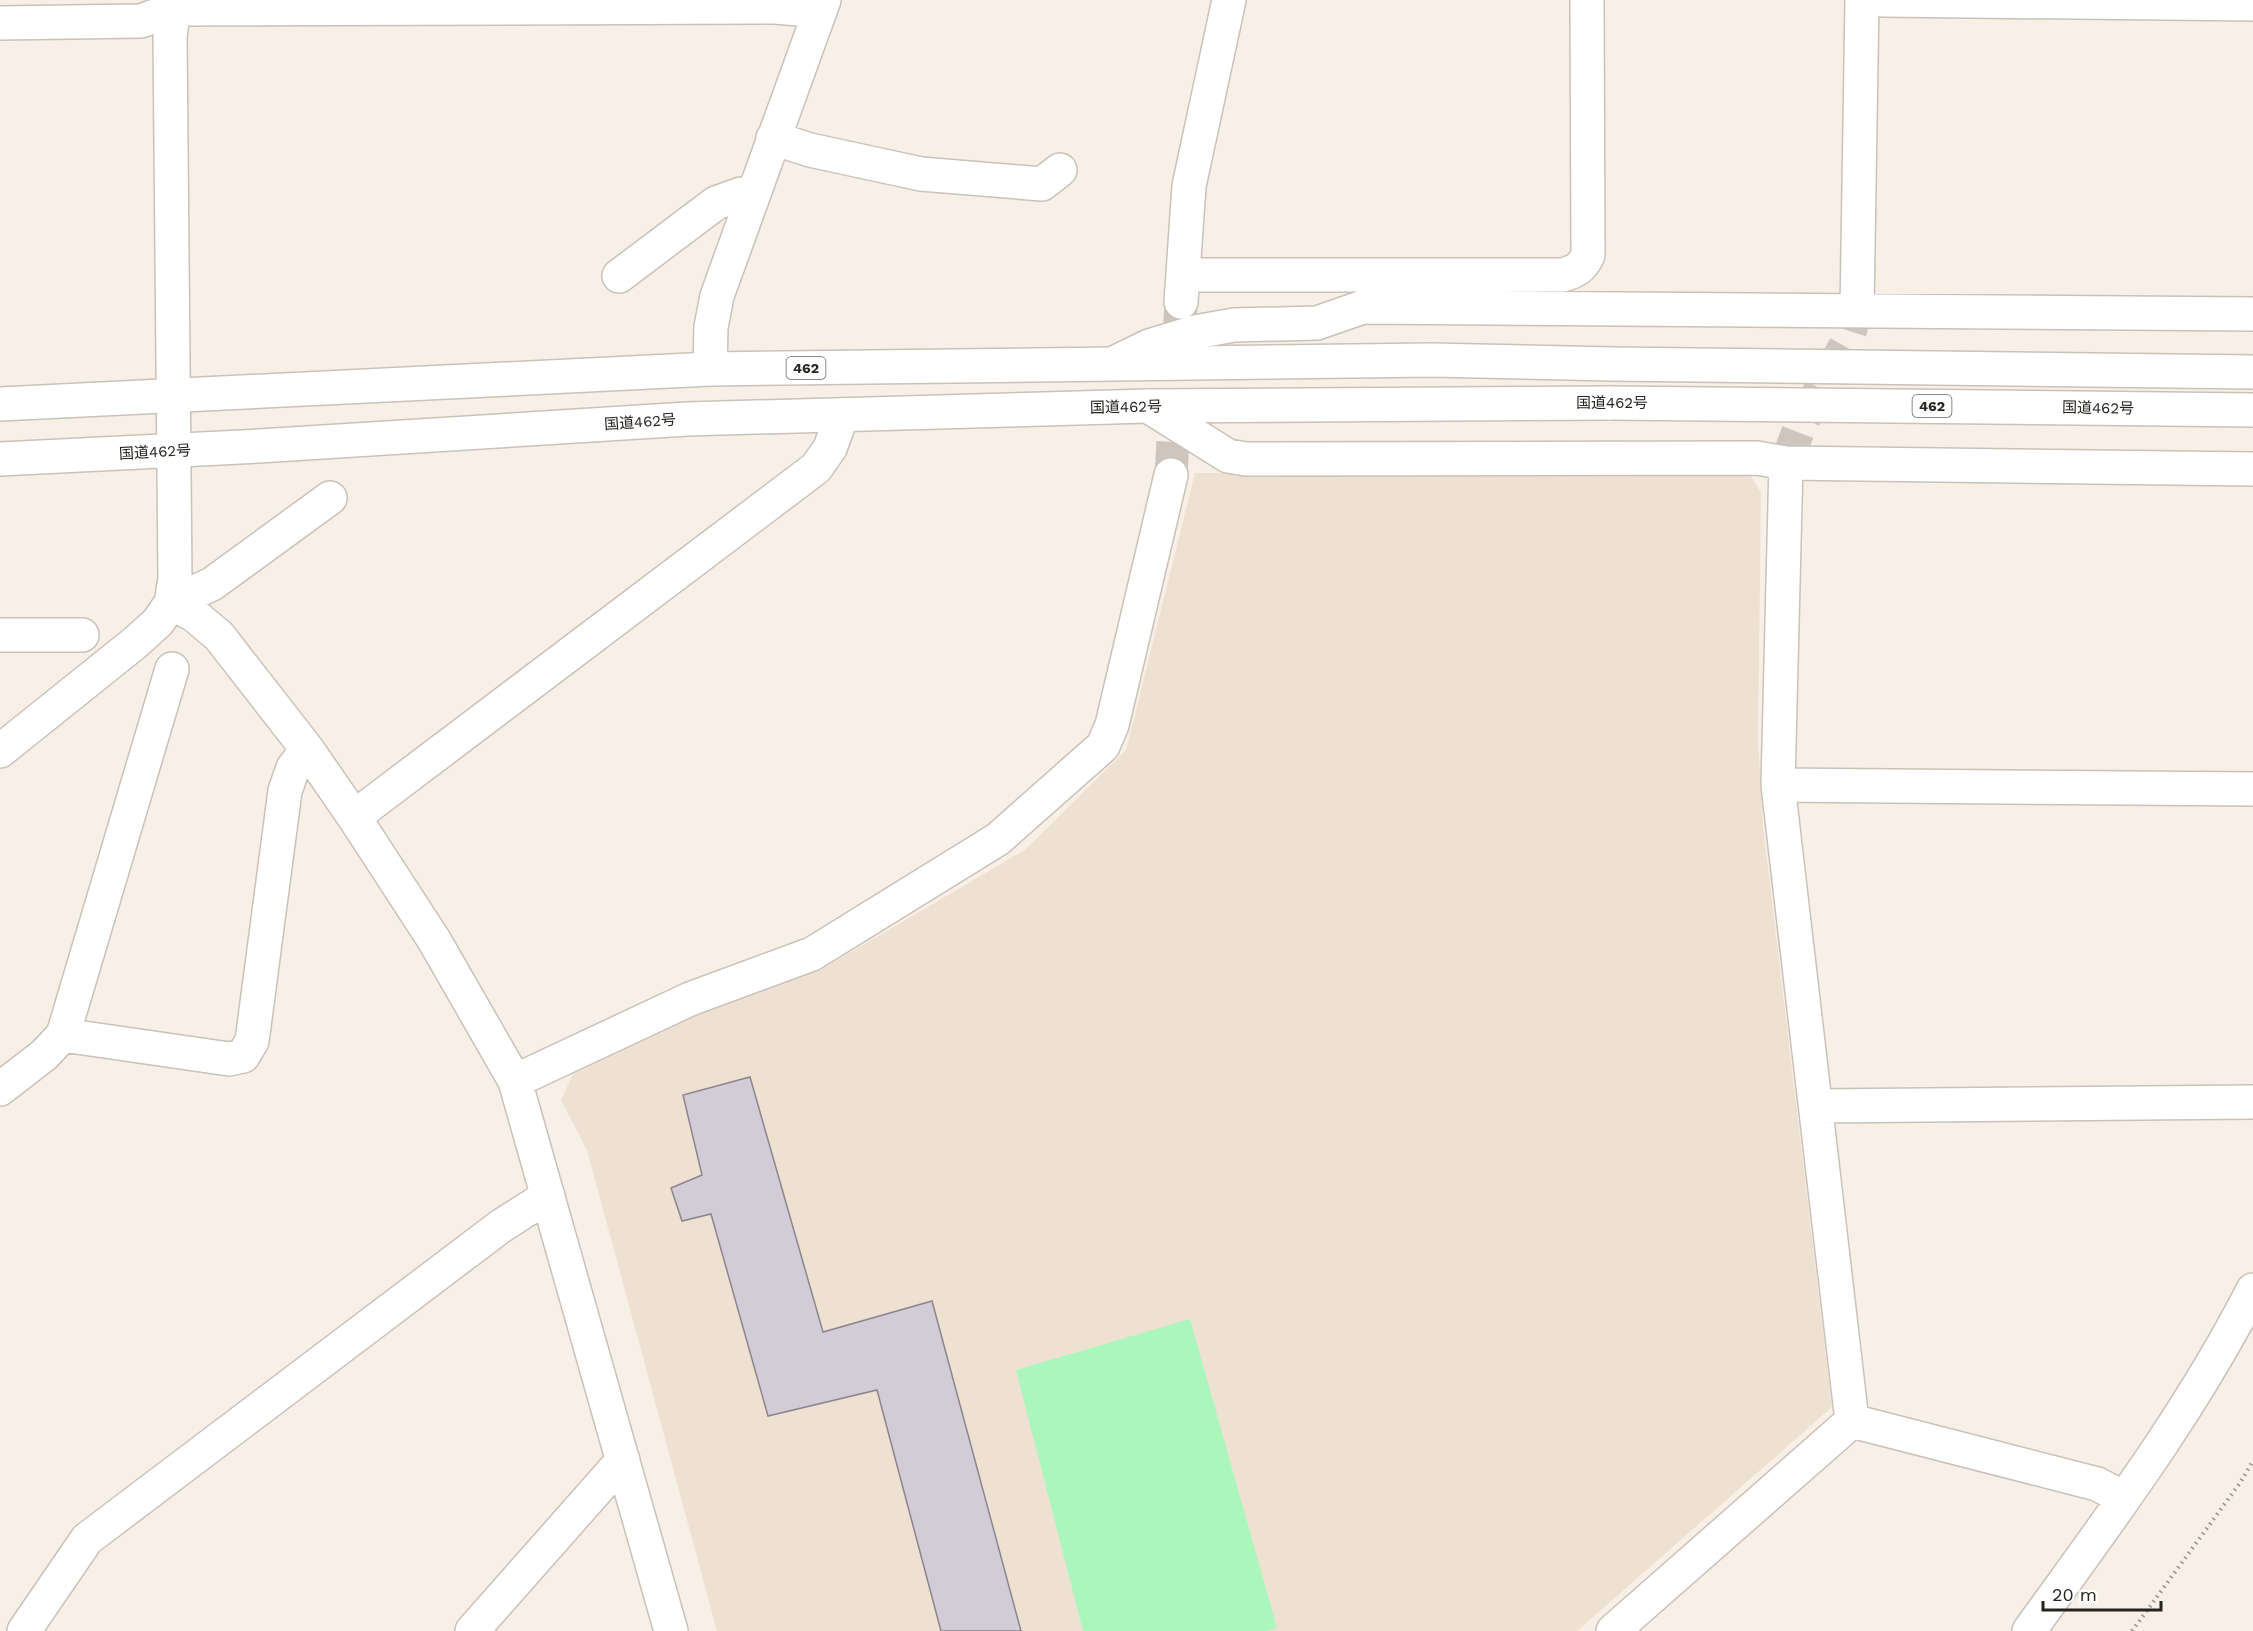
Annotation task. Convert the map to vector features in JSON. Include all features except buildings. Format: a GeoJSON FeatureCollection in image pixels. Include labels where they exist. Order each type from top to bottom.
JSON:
{"type":"FeatureCollection","features":[{"type":"Feature","properties":{"kind":"main road"},"geometry":{"type":"LineString","coordinates":[[1229,0],[1189,186],[1182,289],[1575,272],[1583,265],[1588,255],[1587,0]]}},
{"type":"Feature","properties":{"kind":"main road"},"geometry":{"type":"LineString","coordinates":[[1857,310],[1862,0]]}},
{"type":"Feature","properties":{"kind":"main road"},"geometry":{"type":"LineString","coordinates":[[1883,0],[2253,4]]}},
{"type":"Feature","properties":{"kind":"main road"},"geometry":{"type":"LineString","coordinates":[[0,751],[136,642],[158,622],[171,603],[175,579],[172,450],[170,37],[175,4]]}},
{"type":"Feature","properties":{"kind":"main road"},"geometry":{"type":"LineString","coordinates":[[0,23],[141,21],[175,4],[547,4],[799,9],[822,7],[717,296],[711,327],[710,369]]}},
{"type":"Feature","properties":{"kind":"main road"},"geometry":{"type":"LineString","coordinates":[[773,138],[810,150],[921,174],[1042,184],[1060,170]]}},
{"type":"Feature","properties":{"kind":"main road"},"geometry":{"type":"LineString","coordinates":[[619,276],[716,203],[741,194],[753,194]]}},
{"type":"Feature","properties":{"kind":"main road"},"geometry":{"type":"LineString","coordinates":[[1114,363],[1149,346],[1195,332],[1234,325],[1317,322],[1363,307],[2253,314]]}},
{"type":"Feature","properties":{"kind":"main road","name":"462"},"geometry":{"type":"LineString","coordinates":[[0,404],[710,369],[1114,363],[1432,360],[2253,372]]}},
{"type":"Feature","properties":{"kind":"main road","name":"国道462号"},"geometry":{"type":"LineString","coordinates":[[0,459],[687,419],[1148,406],[1611,403],[2253,410]]}},
{"type":"Feature","properties":{"kind":"main road"},"geometry":{"type":"LineString","coordinates":[[1148,406],[1228,456],[1246,459],[1757,458],[1786,463],[2253,469]]}},
{"type":"Feature","properties":{"kind":"main road"},"geometry":{"type":"LineString","coordinates":[[354,817],[816,468],[830,448],[842,415]]}},
{"type":"Feature","properties":{"kind":"main road"},"geometry":{"type":"LineString","coordinates":[[1786,463],[1778,785],[1852,1420]]}},
{"type":"Feature","properties":{"kind":"main road"},"geometry":{"type":"LineString","coordinates":[[515,1081],[690,999],[812,954],[998,839],[1102,746],[1112,725],[1171,475]]}},
{"type":"Feature","properties":{"kind":"main road"},"geometry":{"type":"LineString","coordinates":[[171,603],[212,584],[330,498]]}},
{"type":"Feature","properties":{"kind":"main road"},"geometry":{"type":"LineString","coordinates":[[171,603],[194,615],[219,636],[307,749],[434,940],[515,1081],[671,1631]]}},
{"type":"Feature","properties":{"kind":"main road"},"geometry":{"type":"LineString","coordinates":[[0,635],[82,634]]}},
{"type":"Feature","properties":{"kind":"main road"},"geometry":{"type":"LineString","coordinates":[[0,1089],[44,1055],[63,1035],[172,669]]}},
{"type":"Feature","properties":{"kind":"main road"},"geometry":{"type":"LineString","coordinates":[[63,1035],[229,1059],[243,1056],[252,1041],[285,791],[293,768],[307,749]]}},
{"type":"Feature","properties":{"kind":"main road"},"geometry":{"type":"LineString","coordinates":[[1778,785],[2253,789]]}},
{"type":"Feature","properties":{"kind":"main road"},"geometry":{"type":"LineString","coordinates":[[1816,1106],[2253,1102]]}},
{"type":"Feature","properties":{"kind":"main road"},"geometry":{"type":"LineString","coordinates":[[24,1631],[87,1539],[501,1226],[548,1196]]}},
{"type":"Feature","properties":{"kind":"main road"},"geometry":{"type":"LineString","coordinates":[[2029,1631],[2183,1414],[2230,1336],[2253,1290]]}},
{"type":"Feature","properties":{"kind":"main road"},"geometry":{"type":"LineString","coordinates":[[1852,1420],[2097,1484],[2124,1498]]}},
{"type":"Feature","properties":{"kind":"main road"},"geometry":{"type":"LineString","coordinates":[[1613,1631],[1852,1420]]}},
{"type":"Feature","properties":{"kind":"main road"},"geometry":{"type":"LineString","coordinates":[[472,1631],[623,1460]]}},
{"type":"Feature","properties":{"kind":"path"},"geometry":{"type":"LineString","coordinates":[[2132,1631],[2240,1483],[2253,1461]]}},
{"type":"Feature","properties":{"kind":"shaded area"},"geometry":{"type":"Polygon","coordinates":[[[1195,473],[1749,473],[1761,493],[1758,741],[1763,826],[1832,1407],[1577,1631],[717,1631],[587,1150],[561,1100],[573,1074],[694,1017],[819,971],[1026,849],[1126,750],[1195,473]]]}},
{"type":"Feature","properties":{"kind":"green space"},"geometry":{"type":"Polygon","coordinates":[[[1190,1319],[1277,1628],[1266,1631],[1083,1631],[1016,1370],[1190,1319]]]}},
{"type":"Feature","properties":{"kind":"tunnel"},"geometry":{"type":"LineString","coordinates":[[1171,475],[1181,302]]}},
{"type":"Feature","properties":{"kind":"tunnel"},"geometry":{"type":"LineString","coordinates":[[1786,463],[1801,424],[1846,344],[1857,310]]}}]}
